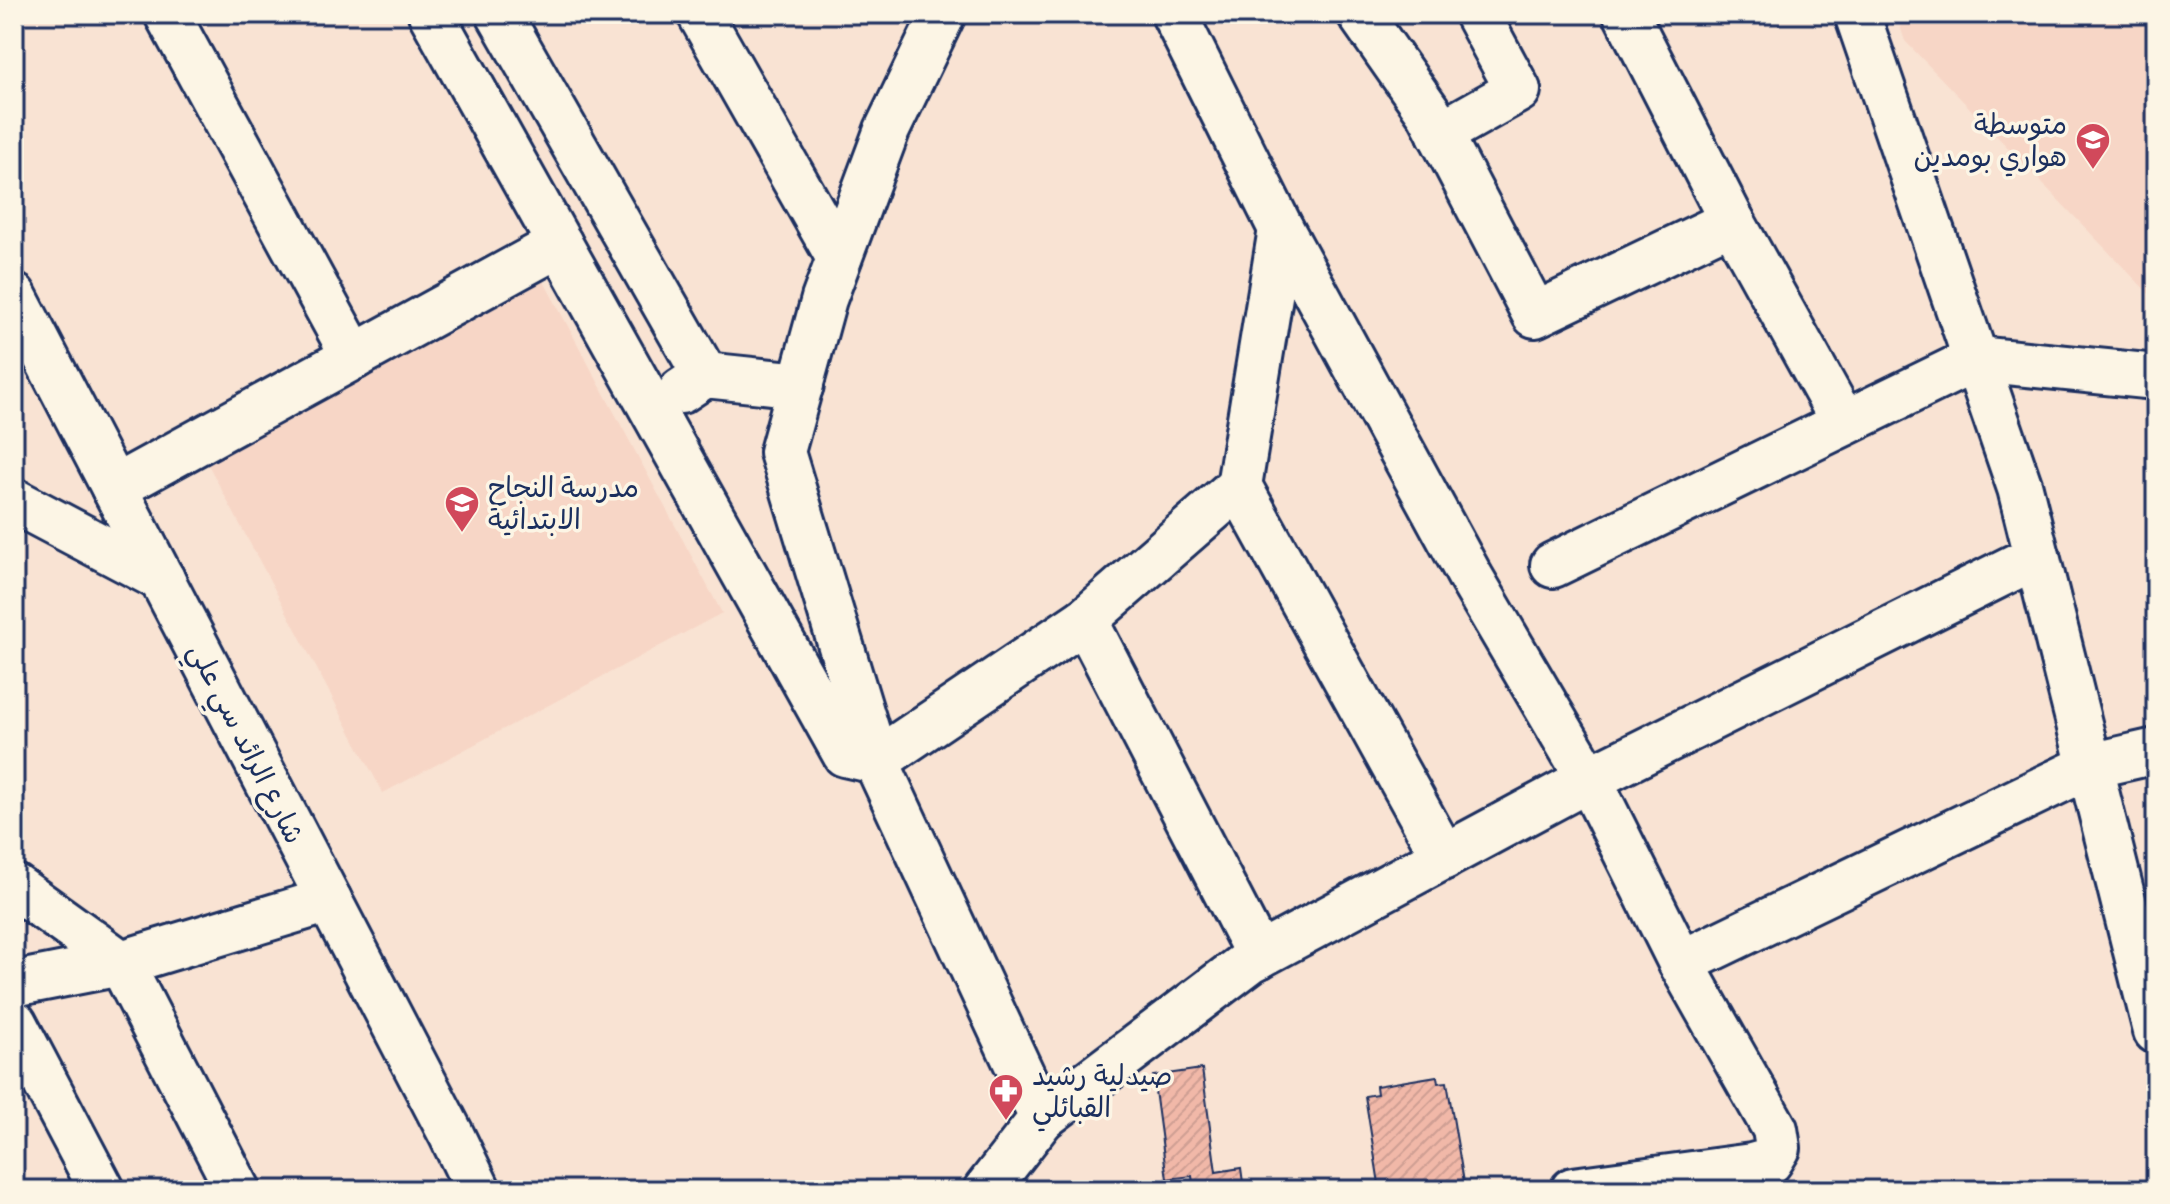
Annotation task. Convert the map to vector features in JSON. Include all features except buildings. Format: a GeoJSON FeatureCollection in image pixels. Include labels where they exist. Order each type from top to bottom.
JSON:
{"type":"FeatureCollection","features":[{"type":"Feature","properties":{"kind":"street"},"geometry":{"type":"LineString","coordinates":[[167,14],[354,357]]}},
{"type":"Feature","properties":{"kind":"street"},"geometry":{"type":"LineString","coordinates":[[431,14],[845,754],[876,761],[1085,620],[1239,486]]}},
{"type":"Feature","properties":{"kind":"street"},"geometry":{"type":"LineString","coordinates":[[499,14],[705,375]]}},
{"type":"Feature","properties":{"kind":"street"},"geometry":{"type":"LineString","coordinates":[[700,14],[839,258]]}},
{"type":"Feature","properties":{"kind":"street"},"geometry":{"type":"LineString","coordinates":[[943,14],[887,130],[839,258],[824,299],[782,452],[876,761],[1042,1118]]}},
{"type":"Feature","properties":{"kind":"street"},"geometry":{"type":"LineString","coordinates":[[1174,14],[1281,229],[1471,578],[1589,779],[1681,963],[1775,1129],[1778,1148],[1770,1161],[1573,1190]]}},
{"type":"Feature","properties":{"kind":"street"},"geometry":{"type":"LineString","coordinates":[[1360,14],[1422,101],[1535,315],[1732,221]]}},
{"type":"Feature","properties":{"kind":"street"},"geometry":{"type":"LineString","coordinates":[[1440,134],[1518,90],[1477,14]]}},
{"type":"Feature","properties":{"kind":"street"},"geometry":{"type":"LineString","coordinates":[[1626,14],[1732,221],[1844,423]]}},
{"type":"Feature","properties":{"kind":"street"},"geometry":{"type":"LineString","coordinates":[[1857,14],[2020,488],[2156,1031]]}},
{"type":"Feature","properties":{"kind":"street"},"geometry":{"type":"LineString","coordinates":[[1281,229],[1239,486],[1444,857]]}},
{"type":"Feature","properties":{"kind":"street"},"geometry":{"type":"LineString","coordinates":[[114,488],[560,244]]}},
{"type":"Feature","properties":{"kind":"street","name":"شارع الرائد سي علي"},"geometry":{"type":"LineString","coordinates":[[14,296],[478,1190]]}},
{"type":"Feature","properties":{"kind":"street"},"geometry":{"type":"LineString","coordinates":[[1553,565],[1976,359],[2156,377]]}},
{"type":"Feature","properties":{"kind":"street"},"geometry":{"type":"LineString","coordinates":[[653,410],[705,375],[801,385]]}},
{"type":"Feature","properties":{"kind":"street"},"geometry":{"type":"LineString","coordinates":[[14,501],[162,579]]}},
{"type":"Feature","properties":{"kind":"street"},"geometry":{"type":"LineString","coordinates":[[986,1190],[1042,1118],[1259,956],[1589,779],[2037,556]]}},
{"type":"Feature","properties":{"kind":"street"},"geometry":{"type":"LineString","coordinates":[[1085,620],[1259,956]]}},
{"type":"Feature","properties":{"kind":"street"},"geometry":{"type":"LineString","coordinates":[[1681,963],[2090,766],[2156,751]]}},
{"type":"Feature","properties":{"kind":"street"},"geometry":{"type":"LineString","coordinates":[[14,886],[121,963],[238,1190]]}},
{"type":"Feature","properties":{"kind":"street"},"geometry":{"type":"LineString","coordinates":[[14,984],[121,963],[329,900]]}},
{"type":"Feature","properties":{"kind":"street"},"geometry":{"type":"LineString","coordinates":[[14,1023],[102,1190]]}},
{"type":"Feature","properties":{"kind":"shaded area","name":"متوسطة هواري بومدين"},"geometry":{"type":"Polygon","coordinates":[[[1896,14],[2156,14],[2156,301],[1905,41],[1896,14]]]}},
{"type":"Feature","properties":{"kind":"shaded area","name":"مدرسة النجاح الابتدائية"},"geometry":{"type":"Polygon","coordinates":[[[541,276],[722,613],[383,793],[203,455],[541,276]]]}},
{"type":"Feature","properties":{"kind":"place","name":"متوسطة هواري بومدين"},"geometry":{"type":"Point","coordinates":[2093,171]}},
{"type":"Feature","properties":{"kind":"place","name":"مدرسة النجاح الابتدائية"},"geometry":{"type":"Point","coordinates":[462,534]}},
{"type":"Feature","properties":{"kind":"place","name":"صيدلية رشيد القبائلي"},"geometry":{"type":"Point","coordinates":[1006,1122]}}]}
